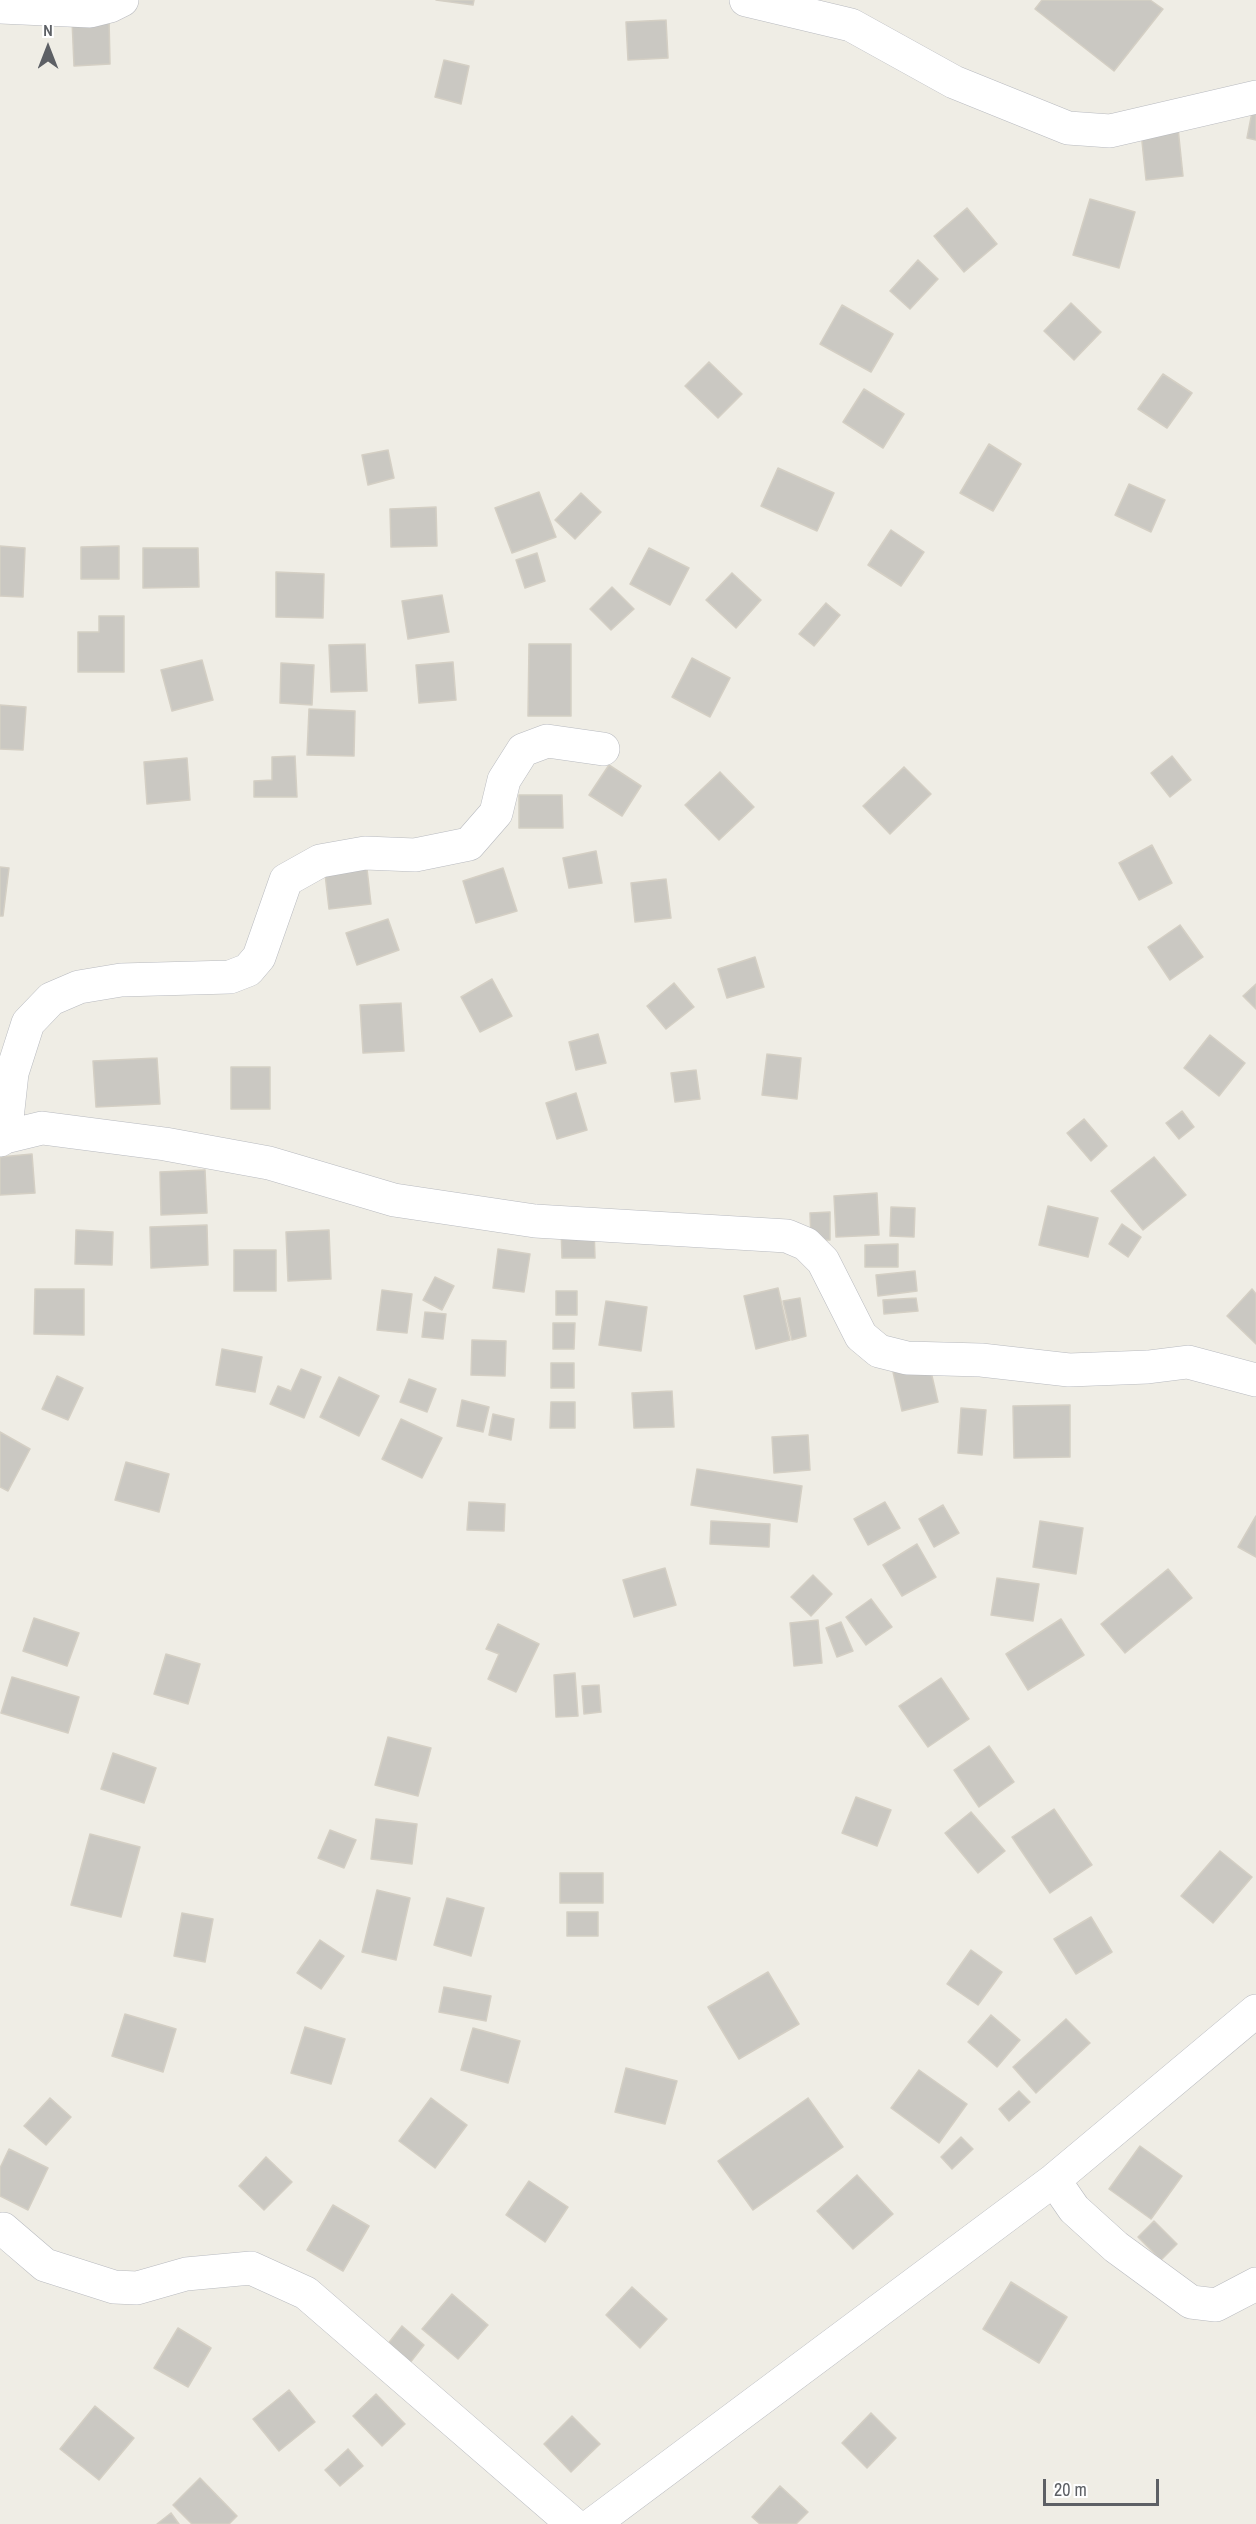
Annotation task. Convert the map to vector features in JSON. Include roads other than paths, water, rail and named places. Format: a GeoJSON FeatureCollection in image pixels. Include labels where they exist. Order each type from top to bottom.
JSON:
{"type":"FeatureCollection","features":[{"type":"Feature","properties":{"kind":"street"},"geometry":{"type":"LineString","coordinates":[[0,7],[90,11],[122,0]]}},
{"type":"Feature","properties":{"kind":"street"},"geometry":{"type":"LineString","coordinates":[[746,0],[851,25],[954,82],[1068,128],[1110,131],[1256,97]]}},
{"type":"Feature","properties":{"kind":"street"},"geometry":{"type":"LineString","coordinates":[[603,749],[547,741],[523,750],[504,780],[496,813],[469,844],[415,855],[365,853],[320,861],[286,880],[259,957],[249,970],[230,977],[121,980],[79,987],[51,999],[28,1023],[12,1073],[3,1138],[42,1128],[165,1144],[268,1163],[394,1200],[535,1221],[788,1236],[806,1244],[823,1262],[861,1336],[879,1351],[907,1358],[981,1360],[1069,1370],[1148,1367],[1188,1362],[1256,1380]]}},
{"type":"Feature","properties":{"kind":"street"},"geometry":{"type":"LineString","coordinates":[[593,2524],[1054,2180],[1256,2011]]}},
{"type":"Feature","properties":{"kind":"street"},"geometry":{"type":"LineString","coordinates":[[1054,2180],[1074,2209],[1116,2247],[1191,2302],[1216,2305],[1256,2284]]}},
{"type":"Feature","properties":{"kind":"street"},"geometry":{"type":"LineString","coordinates":[[3,2229],[45,2265],[114,2287],[136,2288],[186,2274],[251,2268],[306,2293],[573,2524]]}}]}
